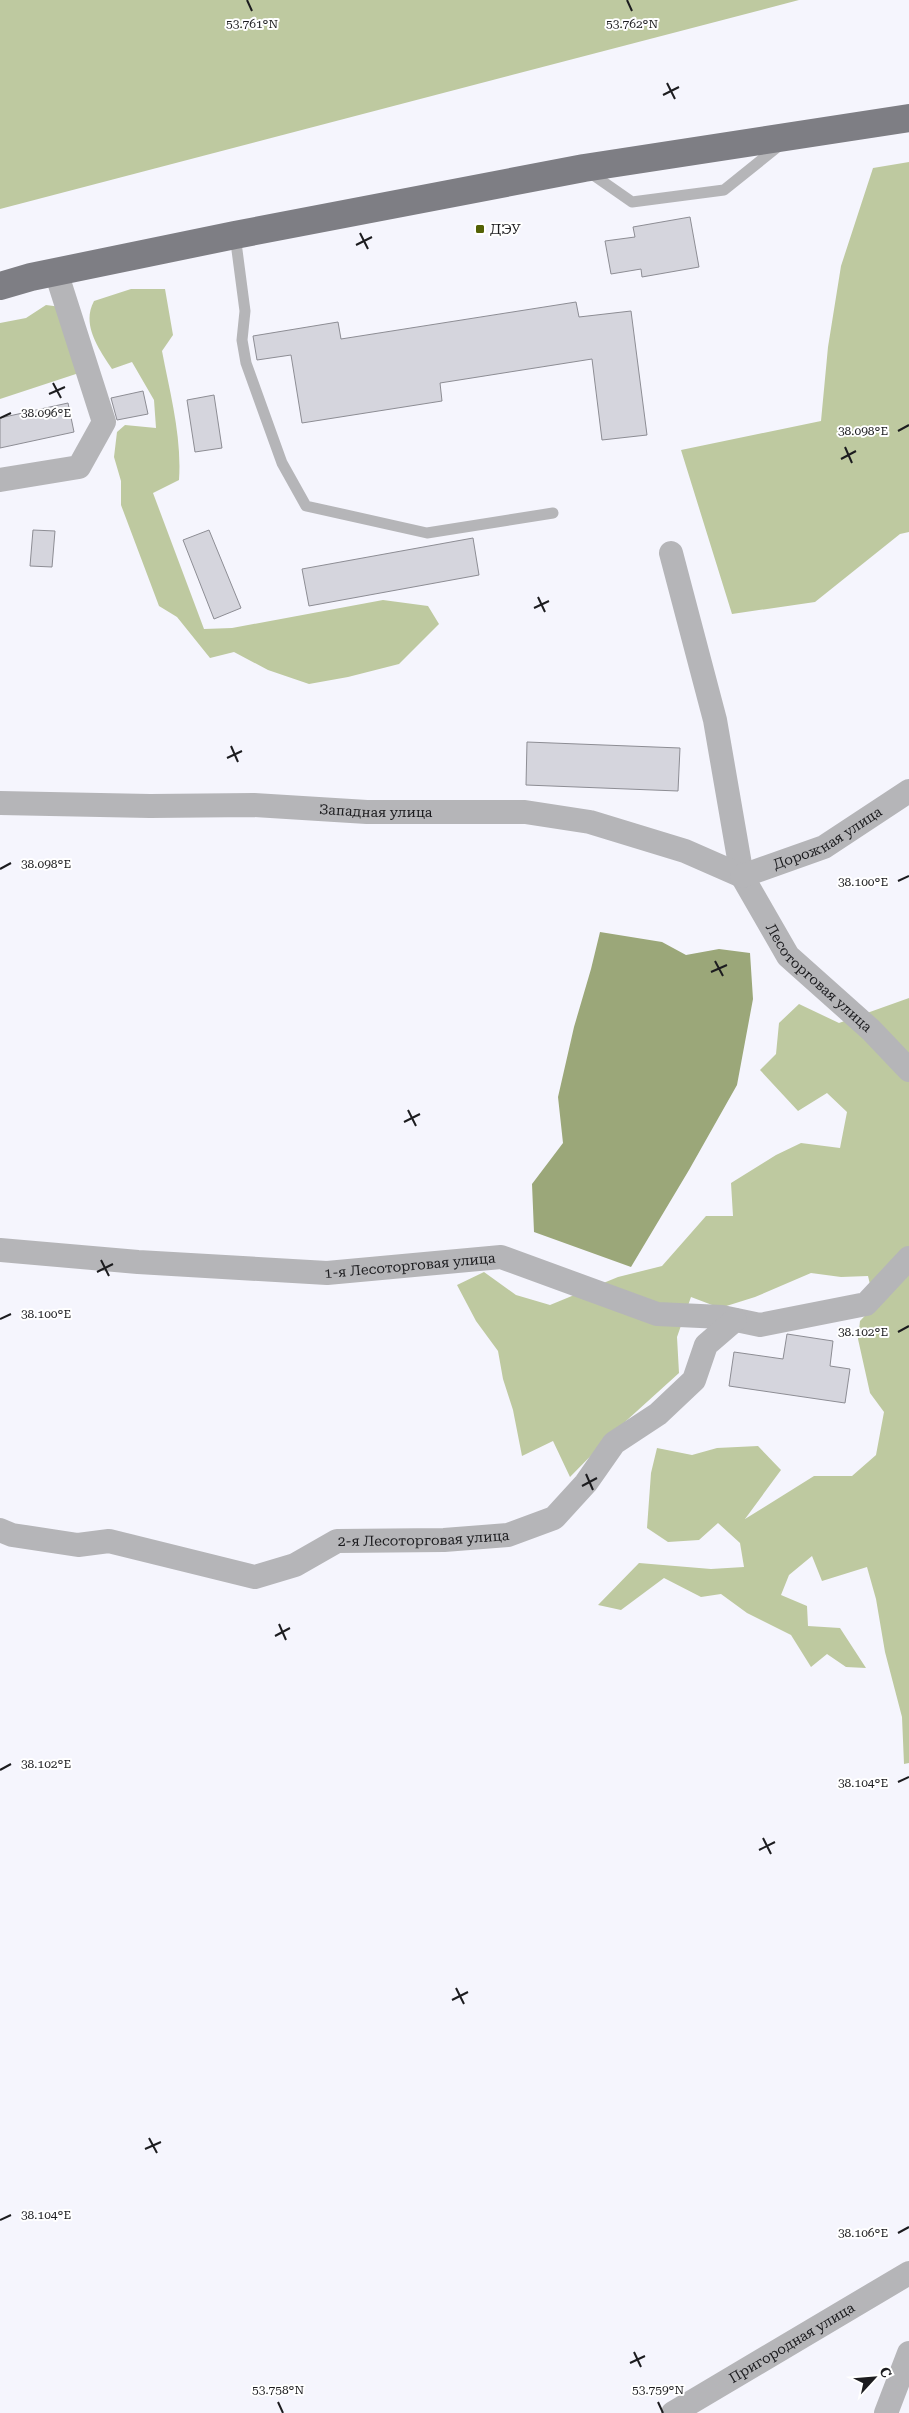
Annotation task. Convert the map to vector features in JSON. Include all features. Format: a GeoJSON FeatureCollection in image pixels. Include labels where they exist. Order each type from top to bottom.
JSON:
{"type":"FeatureCollection","features":[{"type":"Feature","properties":{"kind":"main road"},"geometry":{"type":"LineString","coordinates":[[0,286],[56,272],[236,235],[584,168],[909,118]]}},
{"type":"Feature","properties":{"kind":"street"},"geometry":{"type":"LineString","coordinates":[[0,480],[79,466],[104,422],[56,272]]}},
{"type":"Feature","properties":{"kind":"street"},"geometry":{"type":"LineString","coordinates":[[671,553],[715,720],[742,876]]}},
{"type":"Feature","properties":{"kind":"street","name":"Дорожная улица"},"geometry":{"type":"LineString","coordinates":[[742,876],[824,847],[909,790]]}},
{"type":"Feature","properties":{"kind":"street","name":"Западная улица"},"geometry":{"type":"LineString","coordinates":[[0,803],[150,806],[254,805],[367,812],[526,812],[590,822],[684,851],[742,876]]}},
{"type":"Feature","properties":{"kind":"street","name":"Лесоторговая улица"},"geometry":{"type":"LineString","coordinates":[[742,876],[788,956],[871,1030],[909,1070]]}},
{"type":"Feature","properties":{"kind":"street","name":"1-я Лесоторговая улица"},"geometry":{"type":"LineString","coordinates":[[0,1250],[138,1262],[327,1273],[501,1257],[658,1314],[722,1317],[760,1326],[866,1304],[909,1258]]}},
{"type":"Feature","properties":{"kind":"street","name":"2-я Лесоторговая улица"},"geometry":{"type":"LineString","coordinates":[[0,1530],[12,1535],[78,1545],[110,1541],[256,1576],[295,1565],[337,1540],[444,1540],[508,1535],[554,1518],[586,1483],[614,1443],[658,1414],[694,1380],[706,1345],[736,1320]]}},
{"type":"Feature","properties":{"kind":"street","name":"Пригородная улица"},"geometry":{"type":"LineString","coordinates":[[673,2413],[909,2273]]}},
{"type":"Feature","properties":{"kind":"street"},"geometry":{"type":"LineString","coordinates":[[886,2413],[909,2353]]}},
{"type":"Feature","properties":{"kind":"lane"},"geometry":{"type":"LineString","coordinates":[[584,168],[632,202],[724,190],[790,136]]}},
{"type":"Feature","properties":{"kind":"lane"},"geometry":{"type":"LineString","coordinates":[[236,235],[245,311],[242,340],[246,363],[282,463],[306,506],[427,533],[553,514]]}},
{"type":"Feature","properties":{"kind":"shaded area"},"geometry":{"type":"Polygon","coordinates":[[[0,0],[799,0],[0,209],[0,0]]]}},
{"type":"Feature","properties":{"kind":"shaded area"},"geometry":{"type":"Polygon","coordinates":[[[909,162],[909,532],[900,534],[815,602],[732,614],[681,450],[821,421],[828,347],[841,266],[873,168],[909,162]]]}},
{"type":"Feature","properties":{"kind":"shaded area"},"geometry":{"type":"Polygon","coordinates":[[[131,289],[165,289],[173,335],[162,351],[177,431],[179,480],[153,493],[204,629],[232,628],[383,600],[428,606],[439,624],[399,664],[348,677],[309,684],[268,670],[234,652],[210,658],[177,617],[159,606],[121,505],[121,481],[114,457],[117,432],[125,425],[156,428],[154,400],[132,362],[112,369],[93,336],[90,319],[94,301],[131,289]]]}},
{"type":"Feature","properties":{"kind":"shaded area"},"geometry":{"type":"Polygon","coordinates":[[[46,305],[61,307],[79,373],[0,399],[0,323],[26,318],[46,305]]]}},
{"type":"Feature","properties":{"kind":"shaded area"},"geometry":{"type":"Polygon","coordinates":[[[600,932],[662,942],[686,955],[719,949],[750,953],[753,999],[737,1085],[631,1267],[534,1232],[532,1184],[563,1143],[558,1097],[574,1027],[600,932]]]}},
{"type":"Feature","properties":{"kind":"shaded area"},"geometry":{"type":"Polygon","coordinates":[[[909,998],[909,1763],[904,1764],[902,1717],[885,1652],[876,1599],[867,1567],[822,1581],[812,1556],[789,1575],[781,1595],[807,1606],[808,1626],[840,1628],[866,1668],[846,1667],[827,1654],[811,1667],[791,1635],[747,1613],[721,1594],[701,1597],[664,1578],[621,1610],[598,1605],[639,1563],[711,1569],[744,1567],[740,1543],[718,1523],[699,1540],[668,1542],[647,1528],[651,1473],[657,1448],[692,1455],[717,1448],[758,1446],[781,1470],[745,1519],[814,1476],[852,1476],[876,1455],[884,1412],[870,1393],[858,1339],[860,1321],[875,1305],[868,1276],[841,1277],[811,1273],[755,1297],[720,1308],[691,1297],[677,1337],[679,1373],[616,1430],[570,1477],[553,1441],[522,1456],[498,1351],[476,1321],[457,1285],[484,1272],[516,1295],[550,1305],[618,1277],[662,1266],[706,1216],[733,1216],[731,1183],[776,1155],[801,1143],[840,1148],[847,1112],[827,1093],[798,1111],[760,1070],[776,1054],[779,1023],[799,1004],[839,1023],[909,998]]]}},
{"type":"Feature","properties":{"kind":"building"},"geometry":{"type":"Polygon","coordinates":[[[690,217],[699,267],[642,277],[641,269],[611,274],[605,241],[635,237],[633,227],[690,217]]]}},
{"type":"Feature","properties":{"kind":"building"},"geometry":{"type":"Polygon","coordinates":[[[576,302],[579,317],[631,311],[647,435],[602,440],[592,359],[440,383],[442,401],[302,423],[291,355],[257,360],[253,336],[338,322],[341,339],[576,302]]]}},
{"type":"Feature","properties":{"kind":"building"},"geometry":{"type":"Polygon","coordinates":[[[143,391],[148,414],[117,420],[111,398],[143,391]]]}},
{"type":"Feature","properties":{"kind":"building"},"geometry":{"type":"Polygon","coordinates":[[[214,395],[222,448],[195,452],[187,400],[214,395]]]}},
{"type":"Feature","properties":{"kind":"building"},"geometry":{"type":"Polygon","coordinates":[[[68,403],[74,432],[0,448],[0,418],[68,403]]]}},
{"type":"Feature","properties":{"kind":"building"},"geometry":{"type":"Polygon","coordinates":[[[33,530],[55,531],[52,567],[30,566],[33,530]]]}},
{"type":"Feature","properties":{"kind":"building"},"geometry":{"type":"Polygon","coordinates":[[[209,530],[241,608],[214,619],[183,540],[209,530]]]}},
{"type":"Feature","properties":{"kind":"building"},"geometry":{"type":"Polygon","coordinates":[[[473,538],[479,575],[309,606],[302,569],[473,538]]]}},
{"type":"Feature","properties":{"kind":"building"},"geometry":{"type":"Polygon","coordinates":[[[527,742],[680,748],[678,791],[526,785],[527,742]]]}},
{"type":"Feature","properties":{"kind":"building"},"geometry":{"type":"Polygon","coordinates":[[[787,1334],[833,1341],[830,1366],[850,1369],[845,1403],[729,1386],[734,1352],[783,1359],[787,1334]]]}},
{"type":"Feature","properties":{"kind":"place","name":"ДЭУ"},"geometry":{"type":"Point","coordinates":[480,229]}}]}
